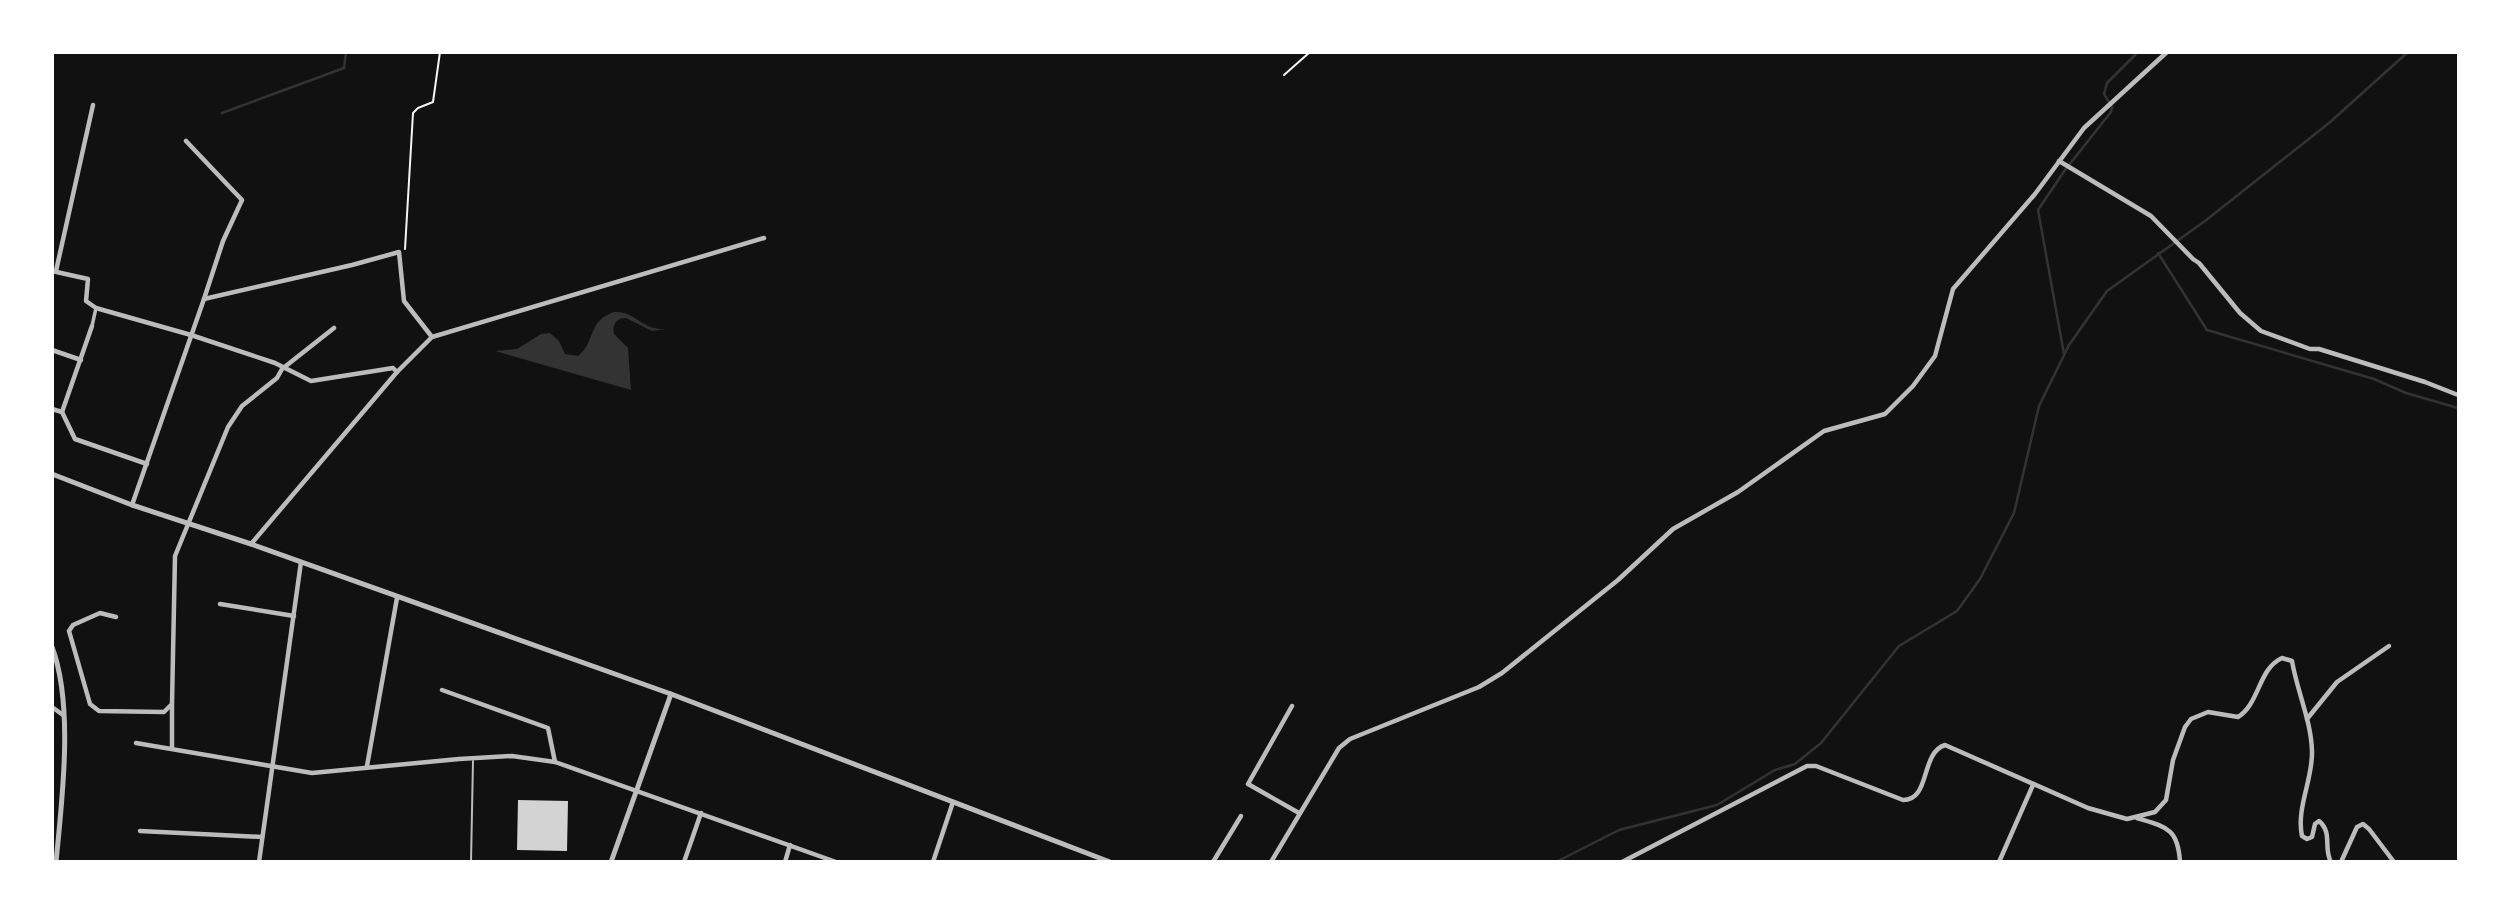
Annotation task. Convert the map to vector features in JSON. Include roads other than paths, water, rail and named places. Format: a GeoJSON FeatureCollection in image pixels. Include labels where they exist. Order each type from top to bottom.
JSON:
{"type":"FeatureCollection","features":[{"type":"Feature","properties":{"kind":"street"},"geometry":{"type":"LineString","coordinates":[[1271,862],[1339,748],[1350,739],[1479,687],[1502,673],[1618,580],[1673,529],[1738,492],[1824,431],[1885,414],[1913,386],[1935,356],[1952,289],[2035,194],[2084,128],[2167,52]]}},
{"type":"Feature","properties":{"kind":"street"},"geometry":{"type":"LineString","coordinates":[[93,105],[54,271],[88,279],[86,302],[96,308],[275,363],[282,369],[311,381],[393,368],[397,372]]}},
{"type":"Feature","properties":{"kind":"street"},"geometry":{"type":"LineString","coordinates":[[132,505],[223,241],[242,200],[186,141]]}},
{"type":"Feature","properties":{"kind":"street"},"geometry":{"type":"LineString","coordinates":[[2059,161],[2151,216],[2199,263],[2240,313],[2261,331],[2309,349],[2319,349],[2459,395]]}},
{"type":"Feature","properties":{"kind":"street"},"geometry":{"type":"LineString","coordinates":[[251,544],[397,372],[432,337],[764,238]]}},
{"type":"Feature","properties":{"kind":"street"},"geometry":{"type":"LineString","coordinates":[[204,299],[402,251],[404,300],[432,337]]}},
{"type":"Feature","properties":{"kind":"street"},"geometry":{"type":"LineString","coordinates":[[96,308],[62,412],[75,439],[147,464]]}},
{"type":"Feature","properties":{"kind":"street"},"geometry":{"type":"LineString","coordinates":[[172,749],[175,556],[228,427],[242,406],[277,378],[282,369],[334,328]]}},
{"type":"Feature","properties":{"kind":"street"},"geometry":{"type":"LineString","coordinates":[[52,350],[81,360]]}},
{"type":"Feature","properties":{"kind":"street"},"geometry":{"type":"LineString","coordinates":[[52,409],[62,412]]}},
{"type":"Feature","properties":{"kind":"street"},"geometry":{"type":"LineString","coordinates":[[52,474],[132,505],[251,544],[671,694],[1110,862]]}},
{"type":"Feature","properties":{"kind":"street"},"geometry":{"type":"LineString","coordinates":[[258,862],[301,562]]}},
{"type":"Feature","properties":{"kind":"street"},"geometry":{"type":"LineString","coordinates":[[367,766],[397,598]]}},
{"type":"Feature","properties":{"kind":"street"},"geometry":{"type":"LineString","coordinates":[[220,604],[294,616]]}},
{"type":"Feature","properties":{"kind":"street"},"geometry":{"type":"LineString","coordinates":[[116,617],[100,613],[73,625],[69,631],[90,704],[99,711],[164,712],[172,704]]}},
{"type":"Feature","properties":{"kind":"street"},"geometry":{"type":"LineString","coordinates":[[2307,719],[2337,682],[2389,646]]}},
{"type":"Feature","properties":{"kind":"street"},"geometry":{"type":"LineString","coordinates":[[52,647],[62,685],[63,715],[61,802],[54,853],[56,862]]}},
{"type":"Feature","properties":{"kind":"street"},"geometry":{"type":"LineString","coordinates":[[1622,862],[1807,765],[1816,766],[1903,800],[1910,800],[1918,793],[1937,747],[1945,745],[2088,808],[2127,819],[2136,818],[2155,812],[2166,800],[2173,760],[2185,727],[2191,719],[2208,712],[2238,717],[2242,715],[2273,662],[2282,658],[2292,661],[2312,749],[2310,779],[2299,823],[2302,835],[2307,839],[2312,837],[2315,824],[2319,821],[2326,827],[2329,839],[2326,852],[2331,862]]}},
{"type":"Feature","properties":{"kind":"street"},"geometry":{"type":"LineString","coordinates":[[442,690],[548,728],[555,762]]}},
{"type":"Feature","properties":{"kind":"street"},"geometry":{"type":"LineString","coordinates":[[611,862],[671,694]]}},
{"type":"Feature","properties":{"kind":"street"},"geometry":{"type":"LineString","coordinates":[[1292,706],[1248,784],[1299,813]]}},
{"type":"Feature","properties":{"kind":"street"},"geometry":{"type":"LineString","coordinates":[[52,707],[63,715]]}},
{"type":"Feature","properties":{"kind":"street"},"geometry":{"type":"LineString","coordinates":[[136,743],[312,774],[367,766],[512,756],[555,762],[836,862]]}},
{"type":"Feature","properties":{"kind":"street"},"geometry":{"type":"LineString","coordinates":[[1998,862],[2033,785]]}},
{"type":"Feature","properties":{"kind":"street"},"geometry":{"type":"LineString","coordinates":[[933,862],[953,802]]}},
{"type":"Feature","properties":{"kind":"street"},"geometry":{"type":"LineString","coordinates":[[684,862],[701,812]]}},
{"type":"Feature","properties":{"kind":"street"},"geometry":{"type":"LineString","coordinates":[[1213,862],[1241,816]]}},
{"type":"Feature","properties":{"kind":"street"},"geometry":{"type":"LineString","coordinates":[[2136,818],[2162,826],[2174,834],[2180,862]]}},
{"type":"Feature","properties":{"kind":"street"},"geometry":{"type":"LineString","coordinates":[[2341,862],[2357,827],[2363,824],[2394,862]]}},
{"type":"Feature","properties":{"kind":"street"},"geometry":{"type":"LineString","coordinates":[[140,831],[262,837]]}},
{"type":"Feature","properties":{"kind":"street"},"geometry":{"type":"LineString","coordinates":[[785,862],[790,845]]}},
{"type":"Feature","properties":{"kind":"lane"},"geometry":{"type":"LineString","coordinates":[[471,862],[473,758]]}},
{"type":"Feature","properties":{"kind":"waterway"},"geometry":{"type":"LineString","coordinates":[[222,113],[344,68],[346,52]]}},
{"type":"Feature","properties":{"kind":"waterway"},"geometry":{"type":"LineString","coordinates":[[2064,354],[2038,210],[2065,170],[2111,112],[2112,107],[2104,94],[2107,83],[2138,52]]}},
{"type":"Feature","properties":{"kind":"waterway"},"geometry":{"type":"LineString","coordinates":[[1556,862],[1619,830],[1717,805],[1775,770],[1795,764],[1821,743],[1899,646],[1957,611],[1980,579],[2014,513],[2039,406],[2069,345],[2107,291],[2205,221],[2329,123],[2408,52]]}},
{"type":"Feature","properties":{"kind":"waterway"},"geometry":{"type":"LineString","coordinates":[[2158,253],[2207,330],[2374,379],[2406,393],[2458,408]]}}]}
